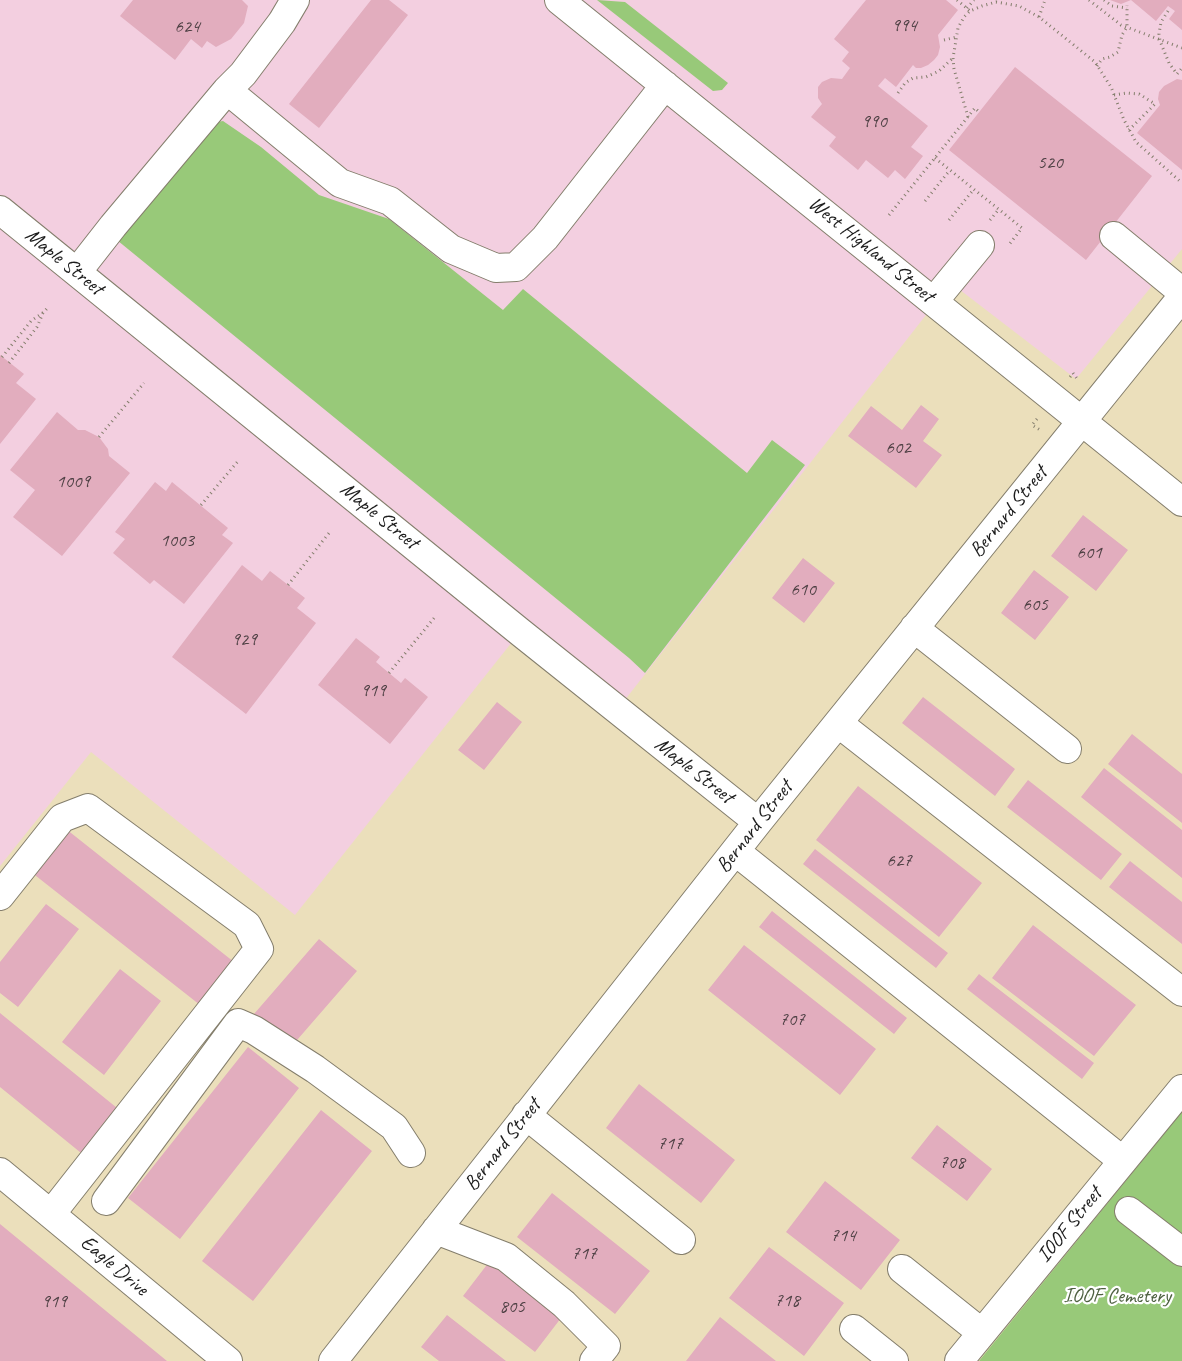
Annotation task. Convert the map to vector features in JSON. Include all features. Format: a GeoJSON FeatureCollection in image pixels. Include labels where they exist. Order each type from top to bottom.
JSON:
{"type":"FeatureCollection","features":[{"type":"Feature","properties":{"kind":"street"},"geometry":{"type":"LineString","coordinates":[[77,272],[113,226],[249,66],[282,22],[295,0]]}},
{"type":"Feature","properties":{"kind":"street","name":"West Highland Street"},"geometry":{"type":"LineString","coordinates":[[559,0],[1182,502]]}},
{"type":"Feature","properties":{"kind":"street"},"geometry":{"type":"LineString","coordinates":[[227,90],[340,183],[390,201],[451,249],[496,268],[516,267],[545,238],[665,85]]}},
{"type":"Feature","properties":{"kind":"street","name":"Maple Street"},"geometry":{"type":"LineString","coordinates":[[0,210],[550,656],[758,822]]}},
{"type":"Feature","properties":{"kind":"street"},"geometry":{"type":"LineString","coordinates":[[1114,236],[1182,292]]}},
{"type":"Feature","properties":{"kind":"street"},"geometry":{"type":"LineString","coordinates":[[934,301],[992,248]]}},
{"type":"Feature","properties":{"kind":"street","name":"Bernard Street"},"geometry":{"type":"LineString","coordinates":[[332,1361],[758,822],[1182,297]]}},
{"type":"Feature","properties":{"kind":"street"},"geometry":{"type":"LineString","coordinates":[[914,628],[1068,749]]}},
{"type":"Feature","properties":{"kind":"street"},"geometry":{"type":"LineString","coordinates":[[838,722],[1182,992]]}},
{"type":"Feature","properties":{"kind":"street"},"geometry":{"type":"LineString","coordinates":[[0,896],[62,818],[88,808],[247,925],[259,949],[51,1214]]}},
{"type":"Feature","properties":{"kind":"street"},"geometry":{"type":"LineString","coordinates":[[735,851],[1123,1161]]}},
{"type":"Feature","properties":{"kind":"street"},"geometry":{"type":"LineString","coordinates":[[106,1201],[238,1023],[254,1030],[315,1069],[394,1127],[410,1153]]}},
{"type":"Feature","properties":{"kind":"street","name":"IOOF Street"},"geometry":{"type":"LineString","coordinates":[[959,1361],[1182,1089]]}},
{"type":"Feature","properties":{"kind":"street"},"geometry":{"type":"LineString","coordinates":[[526,1115],[681,1240]]}},
{"type":"Feature","properties":{"kind":"street","name":"Eagle Drive"},"geometry":{"type":"LineString","coordinates":[[0,1172],[228,1361]]}},
{"type":"Feature","properties":{"kind":"street"},"geometry":{"type":"LineString","coordinates":[[1130,1211],[1182,1252]]}},
{"type":"Feature","properties":{"kind":"street"},"geometry":{"type":"LineString","coordinates":[[436,1230],[506,1257],[564,1304],[606,1346],[594,1361]]}},
{"type":"Feature","properties":{"kind":"street"},"geometry":{"type":"LineString","coordinates":[[902,1269],[982,1333]]}},
{"type":"Feature","properties":{"kind":"street"},"geometry":{"type":"LineString","coordinates":[[854,1329],[894,1361]]}},
{"type":"Feature","properties":{"kind":"path"},"geometry":{"type":"LineString","coordinates":[[957,0],[969,10]]}},
{"type":"Feature","properties":{"kind":"path"},"geometry":{"type":"LineString","coordinates":[[968,117],[954,69],[953,58],[958,28],[974,0]]}},
{"type":"Feature","properties":{"kind":"path"},"geometry":{"type":"LineString","coordinates":[[1010,0],[1014,5]]}},
{"type":"Feature","properties":{"kind":"path"},"geometry":{"type":"LineString","coordinates":[[1039,17],[1045,0]]}},
{"type":"Feature","properties":{"kind":"path"},"geometry":{"type":"LineString","coordinates":[[1090,0],[1121,25],[1182,48]]}},
{"type":"Feature","properties":{"kind":"path"},"geometry":{"type":"LineString","coordinates":[[1097,66],[1102,59],[1118,52],[1122,35],[1127,27],[1127,6],[1112,6],[1104,0]]}},
{"type":"Feature","properties":{"kind":"path"},"geometry":{"type":"LineString","coordinates":[[969,10],[996,2],[1024,8],[1039,17],[1095,62],[1102,71],[1136,142],[1182,183]]}},
{"type":"Feature","properties":{"kind":"path"},"geometry":{"type":"LineString","coordinates":[[1168,11],[1161,22],[1160,41],[1169,63],[1177,74],[1182,68]]}},
{"type":"Feature","properties":{"kind":"path"},"geometry":{"type":"LineString","coordinates":[[944,40],[957,37]]}},
{"type":"Feature","properties":{"kind":"path"},"geometry":{"type":"LineString","coordinates":[[898,93],[905,83],[913,78],[926,77],[939,71],[953,58]]}},
{"type":"Feature","properties":{"kind":"path"},"geometry":{"type":"LineString","coordinates":[[1114,95],[1138,94],[1155,104],[1129,130]]}},
{"type":"Feature","properties":{"kind":"path"},"geometry":{"type":"LineString","coordinates":[[889,216],[975,108],[979,112]]}},
{"type":"Feature","properties":{"kind":"path"},"geometry":{"type":"LineString","coordinates":[[936,158],[1022,228],[992,248]]}},
{"type":"Feature","properties":{"kind":"path"},"geometry":{"type":"LineString","coordinates":[[925,201],[950,170]]}},
{"type":"Feature","properties":{"kind":"path"},"geometry":{"type":"LineString","coordinates":[[949,220],[974,189]]}},
{"type":"Feature","properties":{"kind":"path"},"geometry":{"type":"LineString","coordinates":[[9,363],[37,327],[49,306]]}},
{"type":"Feature","properties":{"kind":"path"},"geometry":{"type":"LineString","coordinates":[[2,357],[31,321],[44,312]]}},
{"type":"Feature","properties":{"kind":"path"},"geometry":{"type":"LineString","coordinates":[[1073,373],[1078,380]]}},
{"type":"Feature","properties":{"kind":"path"},"geometry":{"type":"LineString","coordinates":[[99,437],[144,383]]}},
{"type":"Feature","properties":{"kind":"path"},"geometry":{"type":"LineString","coordinates":[[1032,425],[1040,431]]}},
{"type":"Feature","properties":{"kind":"path"},"geometry":{"type":"LineString","coordinates":[[201,505],[239,460]]}},
{"type":"Feature","properties":{"kind":"path"},"geometry":{"type":"LineString","coordinates":[[288,585],[329,532]]}},
{"type":"Feature","properties":{"kind":"path"},"geometry":{"type":"LineString","coordinates":[[389,673],[435,617]]}},
{"type":"Feature","properties":{"kind":"shaded area"},"geometry":{"type":"Polygon","coordinates":[[[0,0],[1182,0],[1182,249],[1076,379],[951,283],[617,710],[520,632],[295,915],[91,752],[0,866],[0,0]]]}},
{"type":"Feature","properties":{"kind":"green space"},"geometry":{"type":"Polygon","coordinates":[[[597,0],[625,2],[728,83],[722,90],[713,91],[597,0]]]}},
{"type":"Feature","properties":{"kind":"green space"},"geometry":{"type":"Polygon","coordinates":[[[223,121],[261,147],[319,195],[389,219],[503,310],[523,289],[747,473],[772,440],[805,465],[645,673],[112,236],[211,123],[223,121]]]}},
{"type":"Feature","properties":{"kind":"green space","name":"IOOF Cemetery"},"geometry":{"type":"Polygon","coordinates":[[[1182,1112],[1182,1361],[979,1361],[1182,1112]]]}},
{"type":"Feature","properties":{"kind":"building"},"geometry":{"type":"Polygon","coordinates":[[[133,0],[242,0],[248,6],[244,23],[231,39],[216,47],[207,41],[202,48],[191,39],[175,60],[120,16],[133,0]]]}},
{"type":"Feature","properties":{"kind":"building"},"geometry":{"type":"Polygon","coordinates":[[[371,0],[389,0],[408,15],[319,128],[289,104],[371,0]]]}},
{"type":"Feature","properties":{"kind":"building"},"geometry":{"type":"Polygon","coordinates":[[[866,0],[946,0],[958,10],[938,35],[940,47],[938,55],[934,60],[921,68],[916,68],[913,65],[896,87],[885,78],[878,86],[928,126],[911,147],[923,156],[905,179],[895,170],[888,178],[866,160],[858,170],[829,146],[836,137],[811,117],[822,104],[818,98],[818,87],[822,82],[831,78],[842,79],[850,68],[842,61],[849,52],[834,39],[866,0]]]}},
{"type":"Feature","properties":{"kind":"building"},"geometry":{"type":"Polygon","coordinates":[[[1110,0],[1131,0],[1121,4],[1110,0]]]}},
{"type":"Feature","properties":{"kind":"building"},"geometry":{"type":"Polygon","coordinates":[[[1131,0],[1182,0],[1182,30],[1169,19],[1175,11],[1168,6],[1156,21],[1131,0]]]}},
{"type":"Feature","properties":{"kind":"building"},"geometry":{"type":"Polygon","coordinates":[[[1015,67],[1152,176],[1086,260],[949,150],[1015,67]]]}},
{"type":"Feature","properties":{"kind":"building"},"geometry":{"type":"Polygon","coordinates":[[[1177,79],[1182,80],[1182,170],[1137,133],[1160,105],[1158,99],[1159,92],[1164,86],[1177,79]]]}},
{"type":"Feature","properties":{"kind":"building"},"geometry":{"type":"Polygon","coordinates":[[[0,355],[24,374],[16,383],[36,399],[0,444],[0,355]]]}},
{"type":"Feature","properties":{"kind":"building"},"geometry":{"type":"Polygon","coordinates":[[[921,405],[939,419],[923,441],[942,455],[916,488],[848,436],[871,406],[902,430],[921,405]]]}},
{"type":"Feature","properties":{"kind":"building"},"geometry":{"type":"Polygon","coordinates":[[[57,412],[78,430],[85,430],[99,437],[108,449],[109,456],[130,473],[62,556],[13,517],[35,490],[10,470],[57,412]]]}},
{"type":"Feature","properties":{"kind":"building"},"geometry":{"type":"Polygon","coordinates":[[[155,482],[166,491],[172,482],[228,528],[222,535],[233,543],[184,604],[154,580],[150,584],[113,553],[125,539],[115,532],[155,482]]]}},
{"type":"Feature","properties":{"kind":"building"},"geometry":{"type":"Polygon","coordinates":[[[1083,515],[1128,550],[1096,591],[1051,556],[1083,515]]]}},
{"type":"Feature","properties":{"kind":"building"},"geometry":{"type":"Polygon","coordinates":[[[803,558],[835,583],[804,623],[772,598],[803,558]]]}},
{"type":"Feature","properties":{"kind":"building"},"geometry":{"type":"Polygon","coordinates":[[[242,565],[262,581],[270,571],[305,598],[297,608],[316,623],[246,714],[172,657],[242,565]]]}},
{"type":"Feature","properties":{"kind":"building"},"geometry":{"type":"Polygon","coordinates":[[[1034,570],[1069,597],[1035,640],[1001,613],[1034,570]]]}},
{"type":"Feature","properties":{"kind":"building"},"geometry":{"type":"Polygon","coordinates":[[[356,638],[380,657],[376,662],[401,683],[405,678],[428,697],[390,744],[318,685],[356,638]]]}},
{"type":"Feature","properties":{"kind":"building"},"geometry":{"type":"Polygon","coordinates":[[[923,697],[1015,769],[995,796],[902,723],[923,697]]]}},
{"type":"Feature","properties":{"kind":"building"},"geometry":{"type":"Polygon","coordinates":[[[497,702],[522,722],[484,770],[458,750],[497,702]]]}},
{"type":"Feature","properties":{"kind":"building"},"geometry":{"type":"Polygon","coordinates":[[[1132,734],[1182,774],[1182,823],[1108,764],[1132,734]]]}},
{"type":"Feature","properties":{"kind":"building"},"geometry":{"type":"Polygon","coordinates":[[[1104,768],[1182,830],[1182,878],[1081,797],[1104,768]]]}},
{"type":"Feature","properties":{"kind":"building"},"geometry":{"type":"Polygon","coordinates":[[[1028,780],[1122,854],[1101,880],[1007,807],[1028,780]]]}},
{"type":"Feature","properties":{"kind":"building"},"geometry":{"type":"Polygon","coordinates":[[[858,786],[982,883],[939,937],[816,840],[858,786]]]}},
{"type":"Feature","properties":{"kind":"building"},"geometry":{"type":"Polygon","coordinates":[[[66,829],[234,962],[200,1005],[31,872],[66,829]]]}},
{"type":"Feature","properties":{"kind":"building"},"geometry":{"type":"Polygon","coordinates":[[[815,849],[948,953],[936,968],[803,864],[815,849]]]}},
{"type":"Feature","properties":{"kind":"building"},"geometry":{"type":"Polygon","coordinates":[[[1130,861],[1182,902],[1182,944],[1109,887],[1130,861]]]}},
{"type":"Feature","properties":{"kind":"building"},"geometry":{"type":"Polygon","coordinates":[[[46,904],[79,929],[18,1007],[0,993],[0,962],[46,904]]]}},
{"type":"Feature","properties":{"kind":"building"},"geometry":{"type":"Polygon","coordinates":[[[772,911],[907,1018],[894,1034],[759,927],[772,911]]]}},
{"type":"Feature","properties":{"kind":"building"},"geometry":{"type":"Polygon","coordinates":[[[1033,925],[1136,1005],[1094,1056],[992,978],[1033,925]]]}},
{"type":"Feature","properties":{"kind":"building"},"geometry":{"type":"Polygon","coordinates":[[[319,939],[357,971],[291,1047],[254,1014],[319,939]]]}},
{"type":"Feature","properties":{"kind":"building"},"geometry":{"type":"Polygon","coordinates":[[[744,945],[876,1049],[840,1095],[708,990],[744,945]]]}},
{"type":"Feature","properties":{"kind":"building"},"geometry":{"type":"Polygon","coordinates":[[[120,969],[161,1001],[104,1075],[62,1042],[120,969]]]}},
{"type":"Feature","properties":{"kind":"building"},"geometry":{"type":"Polygon","coordinates":[[[979,974],[1094,1063],[1082,1079],[967,989],[979,974]]]}},
{"type":"Feature","properties":{"kind":"building"},"geometry":{"type":"Polygon","coordinates":[[[0,1013],[122,1112],[86,1157],[0,1087],[0,1013]]]}},
{"type":"Feature","properties":{"kind":"building"},"geometry":{"type":"Polygon","coordinates":[[[248,1047],[299,1088],[180,1239],[128,1198],[248,1047]]]}},
{"type":"Feature","properties":{"kind":"building"},"geometry":{"type":"Polygon","coordinates":[[[639,1084],[735,1160],[701,1203],[606,1128],[639,1084]]]}},
{"type":"Feature","properties":{"kind":"building"},"geometry":{"type":"Polygon","coordinates":[[[321,1110],[372,1151],[253,1301],[202,1261],[321,1110]]]}},
{"type":"Feature","properties":{"kind":"building"},"geometry":{"type":"Polygon","coordinates":[[[937,1125],[992,1169],[967,1201],[911,1158],[937,1125]]]}},
{"type":"Feature","properties":{"kind":"building"},"geometry":{"type":"Polygon","coordinates":[[[825,1181],[900,1240],[861,1290],[786,1232],[825,1181]]]}},
{"type":"Feature","properties":{"kind":"building"},"geometry":{"type":"Polygon","coordinates":[[[552,1193],[650,1271],[615,1314],[517,1237],[552,1193]]]}},
{"type":"Feature","properties":{"kind":"building"},"geometry":{"type":"Polygon","coordinates":[[[0,1224],[167,1361],[0,1361],[0,1224]]]}},
{"type":"Feature","properties":{"kind":"building"},"geometry":{"type":"Polygon","coordinates":[[[769,1247],[844,1303],[804,1356],[729,1298],[769,1247]]]}},
{"type":"Feature","properties":{"kind":"building"},"geometry":{"type":"Polygon","coordinates":[[[489,1262],[561,1318],[535,1352],[463,1296],[489,1262]]]}},
{"type":"Feature","properties":{"kind":"building"},"geometry":{"type":"Polygon","coordinates":[[[447,1315],[506,1361],[439,1361],[421,1347],[447,1315]]]}},
{"type":"Feature","properties":{"kind":"building"},"geometry":{"type":"Polygon","coordinates":[[[720,1317],[776,1361],[686,1361],[720,1317]]]}}]}
